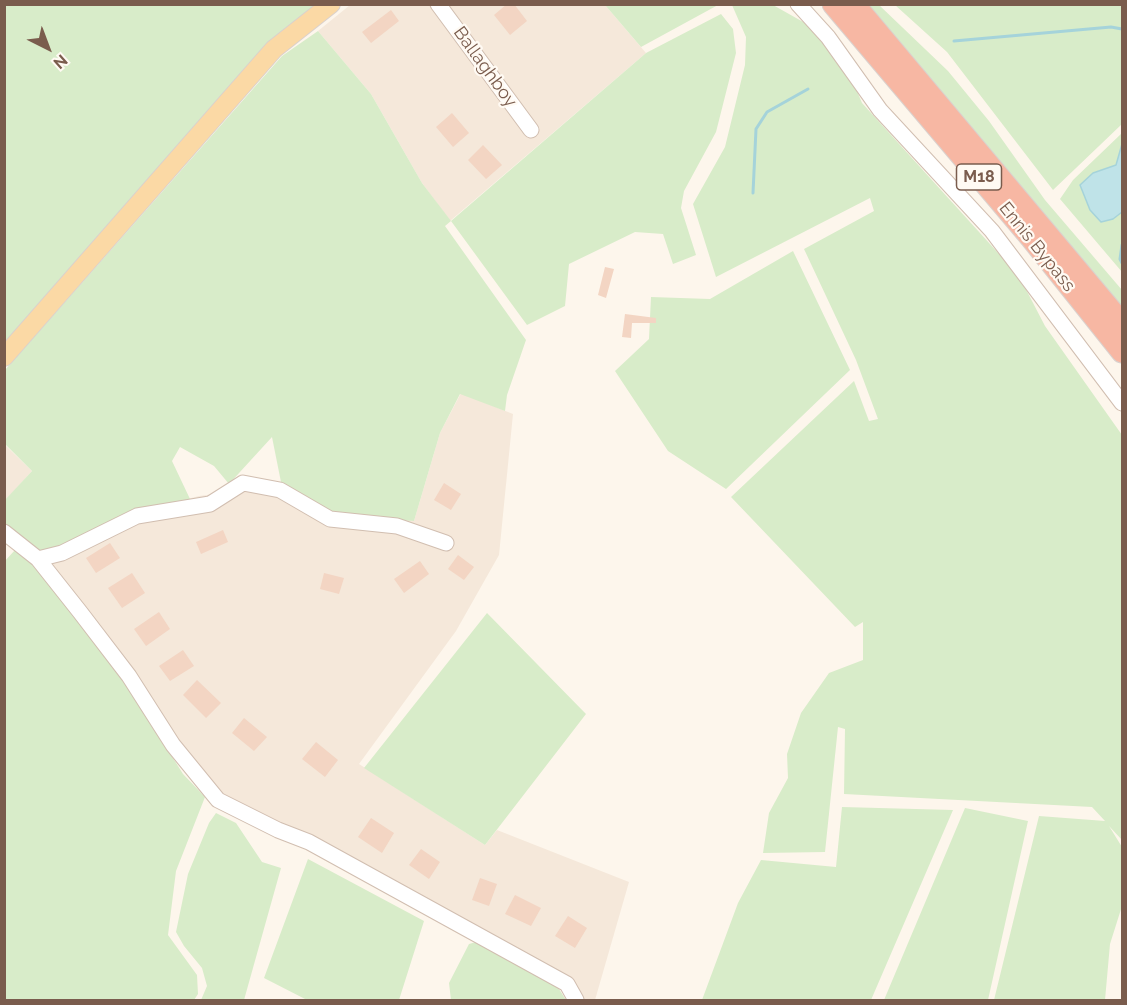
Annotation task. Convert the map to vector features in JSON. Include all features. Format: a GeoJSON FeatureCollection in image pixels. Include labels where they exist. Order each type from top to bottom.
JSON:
{"type":"FeatureCollection","features":[{"type":"Feature","properties":{"kind":"highway","name":"Ennis Bypass"},"geometry":{"type":"LineString","coordinates":[[833,4],[1031,238],[1122,352]]}},
{"type":"Feature","properties":{"kind":"highway","name":"Ennis Bypass"},"geometry":{"type":"LineString","coordinates":[[854,4],[1122,323]]}},
{"type":"Feature","properties":{"kind":"main road"},"geometry":{"type":"LineString","coordinates":[[4,357],[274,49],[331,4]]}},
{"type":"Feature","properties":{"kind":"street","name":"Ballaghboy"},"geometry":{"type":"LineString","coordinates":[[438,4],[531,130]]}},
{"type":"Feature","properties":{"kind":"street"},"geometry":{"type":"LineString","coordinates":[[798,4],[828,37],[880,110],[992,231],[1122,403]]}},
{"type":"Feature","properties":{"kind":"street"},"geometry":{"type":"LineString","coordinates":[[38,559],[62,553],[137,516],[210,504],[243,483],[280,490],[330,519],[397,526],[446,543]]}},
{"type":"Feature","properties":{"kind":"street"},"geometry":{"type":"LineString","coordinates":[[4,532],[38,559],[129,676],[173,745],[218,800],[278,830],[309,842],[567,984],[576,1000]]}},
{"type":"Feature","properties":{"kind":"shaded area"},"geometry":{"type":"Polygon","coordinates":[[[350,5],[605,5],[646,53],[450,221],[422,183],[371,94],[318,31],[350,5]]]}},
{"type":"Feature","properties":{"kind":"shaded area"},"geometry":{"type":"Polygon","coordinates":[[[461,393],[513,414],[499,555],[456,631],[359,764],[485,845],[497,830],[629,882],[595,1000],[584,1000],[572,980],[227,799],[193,764],[48,565],[119,517],[199,496],[253,489],[414,521],[440,433],[461,393]]]}},
{"type":"Feature","properties":{"kind":"shaded area"},"geometry":{"type":"Polygon","coordinates":[[[4,444],[32,471],[5,501],[4,501],[4,444]]]}},
{"type":"Feature","properties":{"kind":"green space"},"geometry":{"type":"Polygon","coordinates":[[[5,5],[321,5],[5,347],[5,5]]]}},
{"type":"Feature","properties":{"kind":"green space"},"geometry":{"type":"Polygon","coordinates":[[[605,5],[718,5],[641,47],[605,5]]]}},
{"type":"Feature","properties":{"kind":"green space"},"geometry":{"type":"Polygon","coordinates":[[[732,5],[773,5],[805,23],[849,72],[862,103],[1019,276],[1045,326],[1122,435],[1122,840],[1109,826],[1122,847],[1122,906],[1110,944],[1105,1000],[994,1000],[1039,816],[1105,821],[1092,807],[844,794],[845,729],[838,727],[825,852],[763,853],[769,813],[788,778],[787,754],[801,713],[829,673],[863,660],[863,622],[855,627],[731,497],[854,381],[869,421],[878,419],[856,360],[804,249],[874,211],[870,198],[716,277],[693,204],[725,147],[745,65],[746,37],[732,5]]]}},
{"type":"Feature","properties":{"kind":"green space"},"geometry":{"type":"Polygon","coordinates":[[[857,5],[879,5],[948,71],[989,121],[1045,200],[1122,290],[1122,329],[857,5]]]}},
{"type":"Feature","properties":{"kind":"green space"},"geometry":{"type":"Polygon","coordinates":[[[895,5],[1122,5],[1122,124],[1053,190],[947,52],[895,5]]]}},
{"type":"Feature","properties":{"kind":"green space"},"geometry":{"type":"Polygon","coordinates":[[[721,14],[733,29],[736,53],[716,132],[684,191],[681,208],[696,255],[673,264],[663,234],[635,232],[569,264],[565,306],[527,325],[451,221],[646,53],[721,14]]]}},
{"type":"Feature","properties":{"kind":"green space"},"geometry":{"type":"Polygon","coordinates":[[[318,31],[371,94],[422,183],[451,221],[445,226],[526,340],[507,395],[505,411],[460,394],[440,433],[414,521],[334,516],[281,482],[272,437],[229,484],[214,466],[180,447],[172,461],[190,499],[119,517],[58,549],[37,552],[5,523],[4,501],[32,471],[5,444],[5,370],[282,56],[318,31]]]}},
{"type":"Feature","properties":{"kind":"green space"},"geometry":{"type":"Polygon","coordinates":[[[1122,133],[1122,272],[1060,199],[1073,180],[1122,133]]]}},
{"type":"Feature","properties":{"kind":"green space"},"geometry":{"type":"Polygon","coordinates":[[[793,251],[850,370],[726,489],[668,451],[615,371],[649,339],[651,297],[710,299],[793,251]]]}},
{"type":"Feature","properties":{"kind":"green space"},"geometry":{"type":"Polygon","coordinates":[[[15,550],[33,565],[123,678],[183,774],[205,797],[176,871],[168,935],[197,975],[198,994],[194,1000],[5,1000],[4,562],[15,550]]]}},
{"type":"Feature","properties":{"kind":"green space"},"geometry":{"type":"Polygon","coordinates":[[[487,613],[586,714],[485,845],[364,768],[487,613]]]}},
{"type":"Feature","properties":{"kind":"green space"},"geometry":{"type":"Polygon","coordinates":[[[842,807],[953,810],[871,1000],[702,1000],[738,903],[761,860],[836,867],[842,807]]]}},
{"type":"Feature","properties":{"kind":"green space"},"geometry":{"type":"Polygon","coordinates":[[[965,808],[1028,821],[988,1000],[884,1000],[965,808]]]}},
{"type":"Feature","properties":{"kind":"green space"},"geometry":{"type":"Polygon","coordinates":[[[216,813],[236,823],[262,862],[281,868],[244,1000],[201,1000],[207,986],[202,968],[176,932],[188,874],[209,823],[216,813]]]}},
{"type":"Feature","properties":{"kind":"green space"},"geometry":{"type":"Polygon","coordinates":[[[308,859],[424,921],[399,1000],[307,1000],[264,978],[308,859]]]}},
{"type":"Feature","properties":{"kind":"green space"},"geometry":{"type":"Polygon","coordinates":[[[476,942],[546,978],[559,989],[566,1000],[451,1000],[449,983],[469,944],[476,942]]]}},
{"type":"Feature","properties":{"kind":"water"},"geometry":{"type":"Polygon","coordinates":[[[1122,144],[1122,212],[1113,219],[1101,222],[1090,210],[1080,185],[1093,173],[1116,165],[1122,144]]]}},
{"type":"Feature","properties":{"kind":"building"},"geometry":{"type":"Polygon","coordinates":[[[507,4],[514,4],[527,21],[510,35],[494,15],[507,4]]]}},
{"type":"Feature","properties":{"kind":"building"},"geometry":{"type":"Polygon","coordinates":[[[391,10],[399,21],[371,43],[362,32],[391,10]]]}},
{"type":"Feature","properties":{"kind":"building"},"geometry":{"type":"Polygon","coordinates":[[[452,113],[469,133],[453,147],[436,127],[452,113]]]}},
{"type":"Feature","properties":{"kind":"building"},"geometry":{"type":"Polygon","coordinates":[[[483,145],[502,165],[486,179],[468,160],[483,145]]]}},
{"type":"Feature","properties":{"kind":"building"},"geometry":{"type":"Polygon","coordinates":[[[605,267],[614,269],[606,298],[598,295],[605,267]]]}},
{"type":"Feature","properties":{"kind":"building"},"geometry":{"type":"Polygon","coordinates":[[[625,314],[656,318],[656,323],[632,323],[631,338],[622,337],[625,314]]]}},
{"type":"Feature","properties":{"kind":"building"},"geometry":{"type":"Polygon","coordinates":[[[444,483],[461,494],[451,510],[434,500],[444,483]]]}},
{"type":"Feature","properties":{"kind":"building"},"geometry":{"type":"Polygon","coordinates":[[[223,530],[228,542],[201,554],[196,542],[223,530]]]}},
{"type":"Feature","properties":{"kind":"building"},"geometry":{"type":"Polygon","coordinates":[[[110,543],[120,558],[96,573],[86,558],[110,543]]]}},
{"type":"Feature","properties":{"kind":"building"},"geometry":{"type":"Polygon","coordinates":[[[458,555],[474,567],[464,580],[448,569],[458,555]]]}},
{"type":"Feature","properties":{"kind":"building"},"geometry":{"type":"Polygon","coordinates":[[[420,561],[429,574],[404,593],[394,579],[420,561]]]}},
{"type":"Feature","properties":{"kind":"building"},"geometry":{"type":"Polygon","coordinates":[[[132,573],[145,593],[122,608],[108,588],[132,573]]]}},
{"type":"Feature","properties":{"kind":"building"},"geometry":{"type":"Polygon","coordinates":[[[324,573],[344,578],[339,594],[320,589],[324,573]]]}},
{"type":"Feature","properties":{"kind":"building"},"geometry":{"type":"Polygon","coordinates":[[[159,612],[170,629],[146,646],[134,629],[159,612]]]}},
{"type":"Feature","properties":{"kind":"building"},"geometry":{"type":"Polygon","coordinates":[[[183,650],[194,666],[170,681],[159,666],[183,650]]]}},
{"type":"Feature","properties":{"kind":"building"},"geometry":{"type":"Polygon","coordinates":[[[197,680],[221,703],[206,718],[183,695],[197,680]]]}},
{"type":"Feature","properties":{"kind":"building"},"geometry":{"type":"Polygon","coordinates":[[[244,718],[267,737],[254,751],[232,733],[244,718]]]}},
{"type":"Feature","properties":{"kind":"building"},"geometry":{"type":"Polygon","coordinates":[[[316,742],[338,760],[325,777],[302,759],[316,742]]]}},
{"type":"Feature","properties":{"kind":"building"},"geometry":{"type":"Polygon","coordinates":[[[371,818],[394,833],[382,853],[358,837],[371,818]]]}},
{"type":"Feature","properties":{"kind":"building"},"geometry":{"type":"Polygon","coordinates":[[[421,849],[440,862],[429,879],[409,865],[421,849]]]}},
{"type":"Feature","properties":{"kind":"building"},"geometry":{"type":"Polygon","coordinates":[[[480,878],[497,884],[489,906],[472,900],[480,878]]]}},
{"type":"Feature","properties":{"kind":"building"},"geometry":{"type":"Polygon","coordinates":[[[515,895],[541,908],[531,926],[505,914],[515,895]]]}},
{"type":"Feature","properties":{"kind":"building"},"geometry":{"type":"Polygon","coordinates":[[[568,916],[587,928],[575,948],[555,936],[568,916]]]}},
{"type":"Feature","properties":{"kind":"waterway"},"geometry":{"type":"LineString","coordinates":[[954,41],[1111,27],[1122,29]]}},
{"type":"Feature","properties":{"kind":"waterway"},"geometry":{"type":"LineString","coordinates":[[753,193],[756,129],[767,112],[808,89]]}},
{"type":"Feature","properties":{"kind":"waterway"},"geometry":{"type":"LineString","coordinates":[[1122,245],[1120,259],[1122,263]]}}]}
